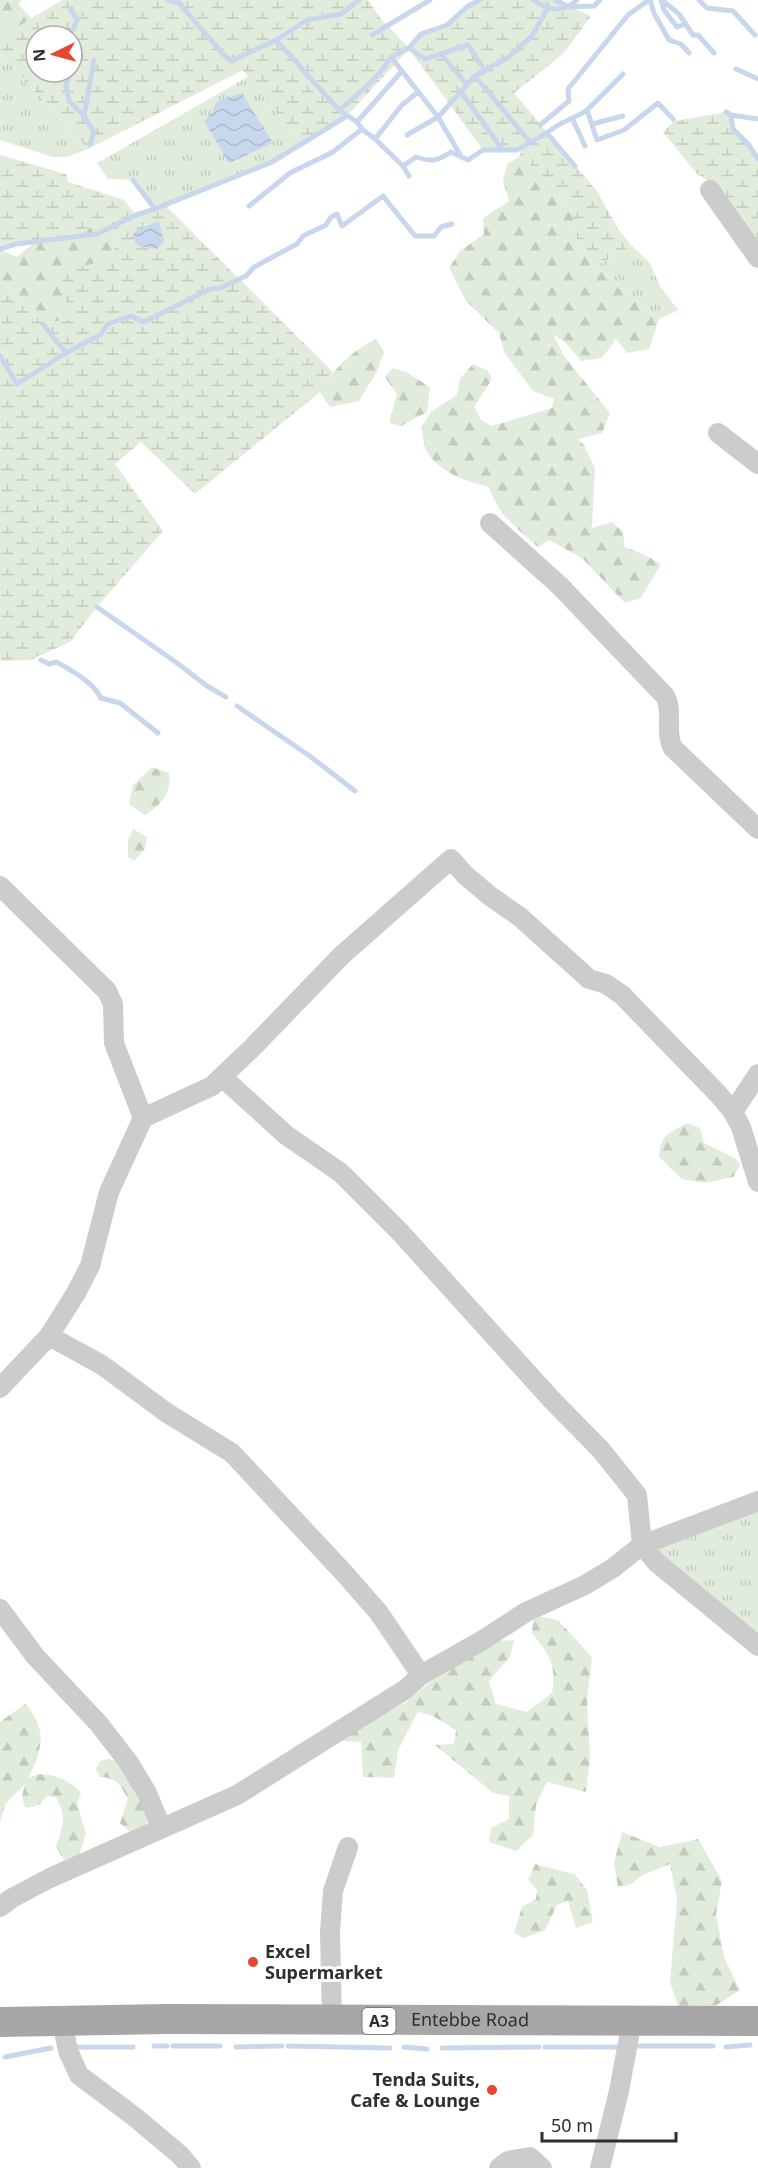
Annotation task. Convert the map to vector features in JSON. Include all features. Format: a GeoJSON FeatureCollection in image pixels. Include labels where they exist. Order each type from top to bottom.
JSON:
{"type":"FeatureCollection","features":[{"type":"Feature","properties":{"kind":"main road","name":"Entebbe Road"},"geometry":{"type":"LineString","coordinates":[[0,2022],[758,2021]]}},
{"type":"Feature","properties":{"kind":"street"},"geometry":{"type":"LineString","coordinates":[[710,190],[758,258]]}},
{"type":"Feature","properties":{"kind":"street"},"geometry":{"type":"LineString","coordinates":[[718,433],[758,464]]}},
{"type":"Feature","properties":{"kind":"street"},"geometry":{"type":"LineString","coordinates":[[490,523],[560,586],[667,699],[669,736],[673,748],[758,829]]}},
{"type":"Feature","properties":{"kind":"street"},"geometry":{"type":"LineString","coordinates":[[0,1388],[49,1336],[76,1293],[90,1266],[109,1192],[143,1118],[201,1092],[222,1077],[342,954],[451,859],[473,882],[520,917],[589,979],[606,984],[622,995],[719,1095],[733,1112],[741,1127],[758,1182]]}},
{"type":"Feature","properties":{"kind":"street"},"geometry":{"type":"LineString","coordinates":[[0,886],[107,992],[113,1004],[114,1043],[143,1118]]}},
{"type":"Feature","properties":{"kind":"street"},"geometry":{"type":"LineString","coordinates":[[733,1112],[758,1074]]}},
{"type":"Feature","properties":{"kind":"street"},"geometry":{"type":"LineString","coordinates":[[222,1077],[286,1135],[341,1173],[400,1232],[551,1399],[601,1450],[637,1495],[642,1545],[656,1562],[758,1646]]}},
{"type":"Feature","properties":{"kind":"street"},"geometry":{"type":"LineString","coordinates":[[49,1336],[102,1365],[167,1413],[232,1453],[379,1613],[421,1675]]}},
{"type":"Feature","properties":{"kind":"street"},"geometry":{"type":"LineString","coordinates":[[0,1907],[50,1878],[237,1795],[406,1689],[421,1675],[483,1640],[526,1612],[585,1585],[613,1568],[642,1545],[758,1501]]}},
{"type":"Feature","properties":{"kind":"street"},"geometry":{"type":"LineString","coordinates":[[0,1609],[35,1656],[99,1724],[129,1763],[147,1793],[161,1827]]}},
{"type":"Feature","properties":{"kind":"street"},"geometry":{"type":"LineString","coordinates":[[332,2020],[330,1932],[333,1891],[348,1847]]}},
{"type":"Feature","properties":{"kind":"street"},"geometry":{"type":"LineString","coordinates":[[62,2021],[68,2051],[79,2075],[136,2118],[180,2155],[191,2168]]}},
{"type":"Feature","properties":{"kind":"street"},"geometry":{"type":"LineString","coordinates":[[600,2168],[619,2091],[632,2021]]}},
{"type":"Feature","properties":{"kind":"street"},"geometry":{"type":"LineString","coordinates":[[499,2168],[508,2161],[530,2157],[542,2168]]}},
{"type":"Feature","properties":{"kind":"green space"},"geometry":{"type":"Polygon","coordinates":[[[0,0],[21,0],[18,4],[30,16],[31,24],[24,24],[24,30],[0,41],[0,0]]]}},
{"type":"Feature","properties":{"kind":"green space"},"geometry":{"type":"Polygon","coordinates":[[[62,0],[368,0],[381,19],[409,48],[421,34],[447,25],[468,6],[480,0],[562,0],[566,5],[591,16],[564,53],[514,93],[597,191],[618,229],[632,246],[596,266],[578,245],[571,209],[555,187],[520,156],[521,148],[483,150],[409,49],[347,116],[302,144],[243,70],[88,149],[28,84],[84,84],[84,24],[24,24],[24,79],[0,53],[0,37],[62,0]]]}},
{"type":"Feature","properties":{"kind":"green space"},"geometry":{"type":"Polygon","coordinates":[[[0,53],[24,79],[24,84],[28,84],[88,149],[67,157],[52,157],[0,140],[0,53]]]}},
{"type":"Feature","properties":{"kind":"green space"},"geometry":{"type":"Polygon","coordinates":[[[249,76],[255,87],[302,144],[272,162],[155,209],[134,180],[108,179],[97,163],[249,76]]]}},
{"type":"Feature","properties":{"kind":"green space"},"geometry":{"type":"Polygon","coordinates":[[[726,112],[731,115],[733,129],[758,157],[758,249],[713,184],[697,174],[663,132],[674,121],[726,112]]]}},
{"type":"Feature","properties":{"kind":"green space"},"geometry":{"type":"Polygon","coordinates":[[[0,155],[66,174],[68,182],[124,200],[136,215],[165,205],[333,372],[320,392],[195,494],[141,442],[115,464],[163,531],[70,642],[30,660],[0,661],[0,279],[43,324],[69,319],[61,271],[105,261],[118,245],[110,223],[0,249],[0,155]]]}},
{"type":"Feature","properties":{"kind":"green space"},"geometry":{"type":"Polygon","coordinates":[[[520,156],[555,187],[571,209],[578,245],[596,266],[659,319],[649,349],[627,353],[616,339],[602,358],[581,361],[565,342],[553,334],[564,356],[610,413],[602,433],[578,439],[584,445],[595,468],[592,528],[612,522],[623,532],[625,547],[661,564],[641,598],[625,603],[582,558],[549,540],[538,547],[503,513],[489,487],[462,479],[438,465],[431,458],[424,444],[421,427],[432,411],[457,395],[460,379],[473,364],[487,370],[492,379],[474,407],[481,420],[492,426],[552,408],[554,399],[533,391],[504,352],[499,333],[466,301],[449,268],[460,251],[484,234],[483,218],[509,201],[503,181],[507,164],[520,156]]]}},
{"type":"Feature","properties":{"kind":"green space"},"geometry":{"type":"Polygon","coordinates":[[[110,223],[118,245],[105,261],[69,319],[43,324],[0,279],[0,250],[17,257],[37,240],[110,223]]]}},
{"type":"Feature","properties":{"kind":"green space"},"geometry":{"type":"Polygon","coordinates":[[[632,246],[650,263],[660,286],[678,310],[659,319],[596,266],[632,246]]]}},
{"type":"Feature","properties":{"kind":"green space"},"geometry":{"type":"Polygon","coordinates":[[[376,339],[384,352],[376,373],[359,401],[330,407],[320,392],[326,383],[351,355],[376,339]]]}},
{"type":"Feature","properties":{"kind":"green space"},"geometry":{"type":"Polygon","coordinates":[[[392,368],[406,372],[430,387],[427,412],[401,426],[389,423],[397,394],[385,377],[392,368]]]}},
{"type":"Feature","properties":{"kind":"green space"},"geometry":{"type":"Polygon","coordinates":[[[152,767],[169,773],[169,787],[160,803],[145,815],[129,804],[133,785],[152,767]]]}},
{"type":"Feature","properties":{"kind":"green space"},"geometry":{"type":"Polygon","coordinates":[[[133,829],[147,837],[145,849],[134,861],[128,857],[128,840],[133,829]]]}},
{"type":"Feature","properties":{"kind":"green space"},"geometry":{"type":"Polygon","coordinates":[[[687,1123],[700,1128],[704,1143],[735,1158],[740,1165],[733,1177],[705,1183],[682,1179],[659,1157],[664,1139],[670,1132],[687,1123]]]}},
{"type":"Feature","properties":{"kind":"green space"},"geometry":{"type":"Polygon","coordinates":[[[758,1503],[758,1637],[649,1551],[758,1503]]]}},
{"type":"Feature","properties":{"kind":"green space"},"geometry":{"type":"Polygon","coordinates":[[[533,1615],[558,1620],[592,1657],[587,1698],[590,1759],[586,1792],[547,1782],[536,1805],[533,1835],[516,1851],[489,1842],[491,1828],[509,1819],[509,1796],[493,1793],[435,1745],[454,1744],[456,1730],[433,1716],[418,1712],[398,1750],[394,1778],[363,1777],[361,1742],[335,1738],[405,1703],[430,1682],[496,1641],[514,1640],[510,1657],[489,1681],[496,1704],[527,1712],[552,1693],[553,1683],[550,1660],[532,1633],[533,1615]]]}},
{"type":"Feature","properties":{"kind":"green space"},"geometry":{"type":"Polygon","coordinates":[[[25,1704],[36,1720],[40,1735],[40,1749],[28,1778],[42,1774],[56,1776],[70,1783],[81,1793],[77,1803],[86,1834],[79,1856],[64,1860],[56,1846],[63,1816],[56,1797],[47,1796],[39,1805],[25,1808],[22,1796],[25,1784],[6,1803],[0,1822],[0,1722],[25,1704]]]}},
{"type":"Feature","properties":{"kind":"green space"},"geometry":{"type":"Polygon","coordinates":[[[108,1759],[123,1763],[150,1820],[134,1836],[120,1823],[128,1799],[114,1780],[100,1777],[96,1769],[100,1761],[108,1759]]]}},
{"type":"Feature","properties":{"kind":"green space"},"geometry":{"type":"Polygon","coordinates":[[[622,1832],[660,1847],[698,1839],[722,1881],[716,1914],[724,1957],[740,1990],[717,2005],[680,2012],[670,1982],[677,1900],[670,1864],[643,1875],[629,1885],[618,1887],[614,1863],[622,1832]]]}},
{"type":"Feature","properties":{"kind":"green space"},"geometry":{"type":"Polygon","coordinates":[[[535,1864],[574,1874],[587,1890],[593,1922],[576,1928],[568,1901],[557,1905],[545,1930],[524,1938],[514,1933],[522,1907],[536,1899],[537,1890],[528,1880],[535,1864]]]}},
{"type":"Feature","properties":{"kind":"water"},"geometry":{"type":"Polygon","coordinates":[[[242,93],[273,143],[229,163],[204,121],[213,112],[216,102],[242,93]]]}},
{"type":"Feature","properties":{"kind":"water"},"geometry":{"type":"Polygon","coordinates":[[[159,221],[164,242],[157,249],[138,246],[132,237],[136,230],[159,221]]]}},
{"type":"Feature","properties":{"kind":"waterway"},"geometry":{"type":"LineString","coordinates":[[168,0],[179,3],[231,61],[276,40],[307,20],[341,14],[359,0]]}},
{"type":"Feature","properties":{"kind":"waterway"},"geometry":{"type":"LineString","coordinates":[[372,35],[430,0]]}},
{"type":"Feature","properties":{"kind":"waterway"},"geometry":{"type":"LineString","coordinates":[[461,156],[438,117],[391,57],[409,48],[421,34],[447,25],[468,6],[480,0]]}},
{"type":"Feature","properties":{"kind":"waterway"},"geometry":{"type":"LineString","coordinates":[[533,0],[555,9],[566,7],[577,0]]}},
{"type":"Feature","properties":{"kind":"waterway"},"geometry":{"type":"LineString","coordinates":[[555,0],[569,7],[594,6],[600,0]]}},
{"type":"Feature","properties":{"kind":"waterway"},"geometry":{"type":"LineString","coordinates":[[540,125],[569,101],[568,89],[628,15],[649,0]]}},
{"type":"Feature","properties":{"kind":"waterway"},"geometry":{"type":"LineString","coordinates":[[650,0],[654,13],[669,40],[681,44],[689,53]]}},
{"type":"Feature","properties":{"kind":"waterway"},"geometry":{"type":"LineString","coordinates":[[661,0],[664,10],[677,27],[685,24]]}},
{"type":"Feature","properties":{"kind":"waterway"},"geometry":{"type":"LineString","coordinates":[[662,0],[679,14],[693,35],[698,35],[714,53]]}},
{"type":"Feature","properties":{"kind":"waterway"},"geometry":{"type":"LineString","coordinates":[[699,0],[707,8],[733,11],[755,35]]}},
{"type":"Feature","properties":{"kind":"waterway"},"geometry":{"type":"LineString","coordinates":[[70,8],[77,20],[75,24]]}},
{"type":"Feature","properties":{"kind":"waterway"},"geometry":{"type":"LineString","coordinates":[[407,135],[438,117],[475,76],[509,57],[532,36],[547,9]]}},
{"type":"Feature","properties":{"kind":"waterway"},"geometry":{"type":"LineString","coordinates":[[276,40],[339,110],[357,122],[403,166],[409,176]]}},
{"type":"Feature","properties":{"kind":"waterway"},"geometry":{"type":"LineString","coordinates":[[409,48],[425,59],[468,45],[485,71]]}},
{"type":"Feature","properties":{"kind":"waterway"},"geometry":{"type":"LineString","coordinates":[[441,54],[467,85]]}},
{"type":"Feature","properties":{"kind":"waterway"},"geometry":{"type":"LineString","coordinates":[[339,110],[374,79],[391,57]]}},
{"type":"Feature","properties":{"kind":"waterway"},"geometry":{"type":"LineString","coordinates":[[84,116],[94,60]]}},
{"type":"Feature","properties":{"kind":"waterway"},"geometry":{"type":"LineString","coordinates":[[736,69],[758,79]]}},
{"type":"Feature","properties":{"kind":"waterway"},"geometry":{"type":"LineString","coordinates":[[357,122],[402,71]]}},
{"type":"Feature","properties":{"kind":"waterway"},"geometry":{"type":"LineString","coordinates":[[623,74],[587,110],[597,140],[624,130],[658,103],[673,119]]}},
{"type":"Feature","properties":{"kind":"waterway"},"geometry":{"type":"LineString","coordinates":[[475,76],[530,142]]}},
{"type":"Feature","properties":{"kind":"waterway"},"geometry":{"type":"LineString","coordinates":[[66,84],[69,101],[84,116],[94,132],[90,145]]}},
{"type":"Feature","properties":{"kind":"waterway"},"geometry":{"type":"LineString","coordinates":[[375,139],[402,105],[418,92]]}},
{"type":"Feature","properties":{"kind":"waterway"},"geometry":{"type":"LineString","coordinates":[[461,92],[503,150]]}},
{"type":"Feature","properties":{"kind":"waterway"},"geometry":{"type":"LineString","coordinates":[[575,166],[547,133],[587,110]]}},
{"type":"Feature","properties":{"kind":"waterway"},"geometry":{"type":"LineString","coordinates":[[726,112],[731,115],[758,119]]}},
{"type":"Feature","properties":{"kind":"waterway"},"geometry":{"type":"LineString","coordinates":[[731,115],[733,129],[748,144],[758,159]]}},
{"type":"Feature","properties":{"kind":"waterway"},"geometry":{"type":"LineString","coordinates":[[133,180],[155,209],[272,162],[347,116]]}},
{"type":"Feature","properties":{"kind":"waterway"},"geometry":{"type":"LineString","coordinates":[[592,124],[623,116]]}},
{"type":"Feature","properties":{"kind":"waterway"},"geometry":{"type":"LineString","coordinates":[[573,120],[585,146]]}},
{"type":"Feature","properties":{"kind":"waterway"},"geometry":{"type":"LineString","coordinates":[[249,206],[290,173],[333,152],[362,129]]}},
{"type":"Feature","properties":{"kind":"waterway"},"geometry":{"type":"LineString","coordinates":[[403,166],[416,157],[434,160],[451,152],[468,160],[483,150],[517,150],[547,133]]}},
{"type":"Feature","properties":{"kind":"waterway"},"geometry":{"type":"LineString","coordinates":[[43,324],[66,353],[100,335],[108,324],[131,316],[144,322],[210,289],[220,288],[246,276],[254,267],[297,244],[303,236],[326,225],[331,217],[337,214],[342,226],[383,196],[415,236],[434,236],[441,227],[452,224]]}},
{"type":"Feature","properties":{"kind":"waterway"},"geometry":{"type":"LineString","coordinates":[[0,249],[16,244],[97,234],[136,215],[155,209]]}},
{"type":"Feature","properties":{"kind":"waterway"},"geometry":{"type":"LineString","coordinates":[[0,356],[17,384],[66,353]]}},
{"type":"Feature","properties":{"kind":"waterway"},"geometry":{"type":"LineString","coordinates":[[97,607],[207,686],[226,697]]}},
{"type":"Feature","properties":{"kind":"waterway"},"geometry":{"type":"LineString","coordinates":[[41,660],[49,664],[57,662],[76,673],[93,687],[101,698],[120,703],[158,733]]}},
{"type":"Feature","properties":{"kind":"waterway"},"geometry":{"type":"LineString","coordinates":[[237,706],[311,757],[355,791]]}},
{"type":"Feature","properties":{"kind":"waterway"},"geometry":{"type":"LineString","coordinates":[[726,2047],[750,2045]]}},
{"type":"Feature","properties":{"kind":"waterway"},"geometry":{"type":"LineString","coordinates":[[154,2046],[167,2046]]}},
{"type":"Feature","properties":{"kind":"waterway"},"geometry":{"type":"LineString","coordinates":[[173,2046],[220,2046]]}},
{"type":"Feature","properties":{"kind":"waterway"},"geometry":{"type":"LineString","coordinates":[[236,2047],[282,2046]]}},
{"type":"Feature","properties":{"kind":"waterway"},"geometry":{"type":"LineString","coordinates":[[288,2046],[390,2048]]}},
{"type":"Feature","properties":{"kind":"waterway"},"geometry":{"type":"LineString","coordinates":[[636,2046],[713,2046]]}},
{"type":"Feature","properties":{"kind":"waterway"},"geometry":{"type":"LineString","coordinates":[[72,2047],[133,2047]]}},
{"type":"Feature","properties":{"kind":"waterway"},"geometry":{"type":"LineString","coordinates":[[404,2047],[427,2049]]}},
{"type":"Feature","properties":{"kind":"waterway"},"geometry":{"type":"LineString","coordinates":[[442,2048],[539,2047]]}},
{"type":"Feature","properties":{"kind":"waterway"},"geometry":{"type":"LineString","coordinates":[[545,2047],[588,2047]]}},
{"type":"Feature","properties":{"kind":"waterway"},"geometry":{"type":"LineString","coordinates":[[592,2047],[621,2047]]}},
{"type":"Feature","properties":{"kind":"waterway"},"geometry":{"type":"LineString","coordinates":[[5,2057],[51,2048]]}},
{"type":"Feature","properties":{"kind":"place","name":"Excel Supermarket"},"geometry":{"type":"Point","coordinates":[253,1962]}},
{"type":"Feature","properties":{"kind":"place","name":"Tenda Suits, Cafe & Lounge"},"geometry":{"type":"Point","coordinates":[492,2090]}}]}
